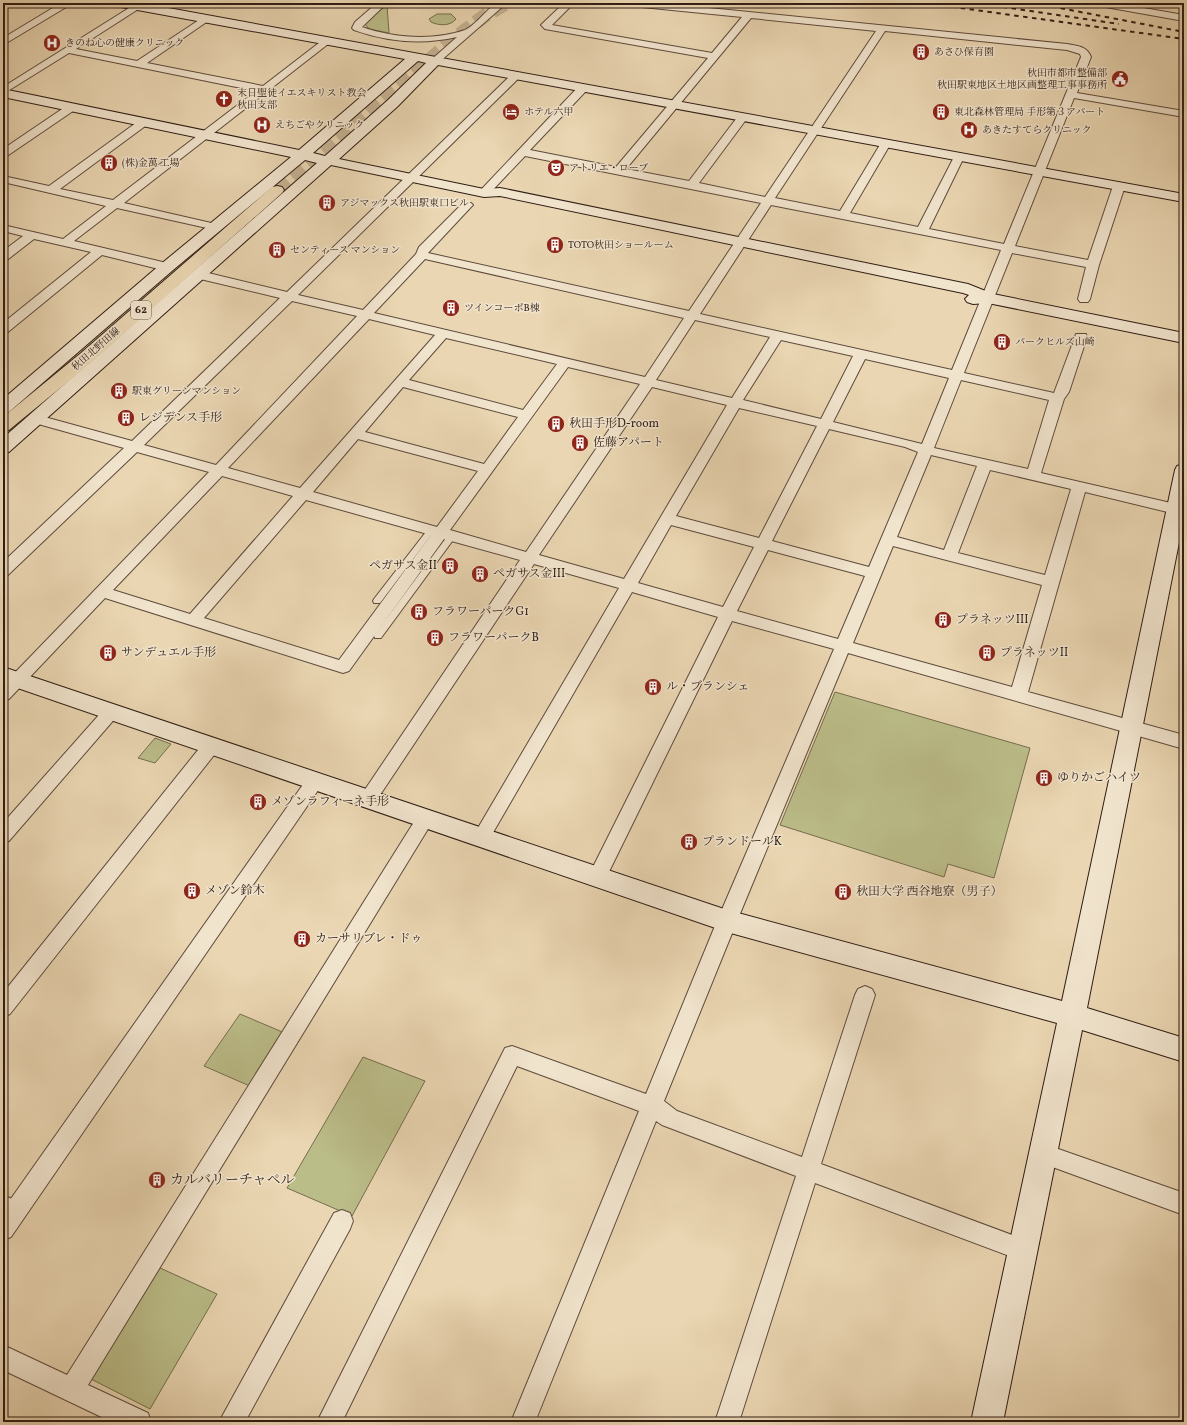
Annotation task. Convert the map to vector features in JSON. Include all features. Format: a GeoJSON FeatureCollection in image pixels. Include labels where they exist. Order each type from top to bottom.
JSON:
{"type":"FeatureCollection","features":[{"type":"Feature","properties":{"kind":"highway","name":"秋田北野田線"},"geometry":{"type":"LineString","coordinates":[[3,426],[87,357],[278,190]]}},
{"type":"Feature","properties":{"kind":"street"},"geometry":{"type":"LineString","coordinates":[[3,42],[68,3]]}},
{"type":"Feature","properties":{"kind":"street"},"geometry":{"type":"LineString","coordinates":[[121,3],[139,4],[205,19],[434,62],[1184,198]]}},
{"type":"Feature","properties":{"kind":"street"},"geometry":{"type":"LineString","coordinates":[[382,3],[358,24],[356,28],[363,31],[403,38],[430,39],[467,32]]}},
{"type":"Feature","properties":{"kind":"street"},"geometry":{"type":"LineString","coordinates":[[3,448],[393,103],[434,62],[496,8],[490,3]]}},
{"type":"Feature","properties":{"kind":"street"},"geometry":{"type":"LineString","coordinates":[[569,3],[546,25],[548,27],[715,56]]}},
{"type":"Feature","properties":{"kind":"street"},"geometry":{"type":"LineString","coordinates":[[523,1422],[653,1106],[727,921],[926,450],[1085,60],[1084,52],[1067,47],[748,16],[632,3]]}},
{"type":"Feature","properties":{"kind":"street"},"geometry":{"type":"LineString","coordinates":[[1100,3],[1184,18]]}},
{"type":"Feature","properties":{"kind":"street"},"geometry":{"type":"LineString","coordinates":[[3,92],[139,4]]}},
{"type":"Feature","properties":{"kind":"street"},"geometry":{"type":"LineString","coordinates":[[619,171],[748,16]]}},
{"type":"Feature","properties":{"kind":"street"},"geometry":{"type":"LineString","coordinates":[[139,64],[205,19]]}},
{"type":"Feature","properties":{"kind":"street"},"geometry":{"type":"LineString","coordinates":[[368,799],[648,382],[882,29]]}},
{"type":"Feature","properties":{"kind":"street"},"geometry":{"type":"LineString","coordinates":[[3,408],[167,267],[303,155],[414,58],[430,39]]}},
{"type":"Feature","properties":{"kind":"street"},"geometry":{"type":"LineString","coordinates":[[65,243],[327,41]]}},
{"type":"Feature","properties":{"kind":"street"},"geometry":{"type":"LineString","coordinates":[[67,50],[264,89]]}},
{"type":"Feature","properties":{"kind":"street"},"geometry":{"type":"LineString","coordinates":[[3,571],[135,446],[516,76]]}},
{"type":"Feature","properties":{"kind":"street"},"geometry":{"type":"LineString","coordinates":[[484,193],[583,88]]}},
{"type":"Feature","properties":{"kind":"street"},"geometry":{"type":"LineString","coordinates":[[3,92],[484,193],[493,200],[738,246],[965,299],[988,298],[1184,338]]}},
{"type":"Feature","properties":{"kind":"street"},"geometry":{"type":"LineString","coordinates":[[1072,95],[1184,114]]}},
{"type":"Feature","properties":{"kind":"street"},"geometry":{"type":"LineString","coordinates":[[3,154],[72,107]]}},
{"type":"Feature","properties":{"kind":"street"},"geometry":{"type":"LineString","coordinates":[[691,186],[742,117]]}},
{"type":"Feature","properties":{"kind":"street"},"geometry":{"type":"LineString","coordinates":[[51,190],[144,122]]}},
{"type":"Feature","properties":{"kind":"street"},"geometry":{"type":"LineString","coordinates":[[843,215],[886,143]]}},
{"type":"Feature","properties":{"kind":"street"},"geometry":{"type":"LineString","coordinates":[[524,152],[1093,265]]}},
{"type":"Feature","properties":{"kind":"street"},"geometry":{"type":"LineString","coordinates":[[922,231],[959,157]]}},
{"type":"Feature","properties":{"kind":"street"},"geometry":{"type":"LineString","coordinates":[[3,179],[216,227]]}},
{"type":"Feature","properties":{"kind":"street"},"geometry":{"type":"LineString","coordinates":[[1084,299],[1093,265],[1119,186]]}},
{"type":"Feature","properties":{"kind":"street"},"geometry":{"type":"LineString","coordinates":[[8,683],[102,592],[422,255],[423,250],[467,205]]}},
{"type":"Feature","properties":{"kind":"street"},"geometry":{"type":"LineString","coordinates":[[3,228],[167,267]]}},
{"type":"Feature","properties":{"kind":"street"},"geometry":{"type":"LineString","coordinates":[[3,257],[32,235]]}},
{"type":"Feature","properties":{"kind":"street"},"geometry":{"type":"LineString","coordinates":[[3,329],[100,251]]}},
{"type":"Feature","properties":{"kind":"street"},"geometry":{"type":"LineString","coordinates":[[422,255],[1057,398]]}},
{"type":"Feature","properties":{"kind":"street"},"geometry":{"type":"LineString","coordinates":[[200,275],[736,402],[926,450],[1180,510]]}},
{"type":"Feature","properties":{"kind":"street"},"geometry":{"type":"LineString","coordinates":[[193,621],[443,333]]}},
{"type":"Feature","properties":{"kind":"street"},"geometry":{"type":"LineString","coordinates":[[482,838],[667,518],[778,334]]}},
{"type":"Feature","properties":{"kind":"street"},"geometry":{"type":"LineString","coordinates":[[1033,475],[1057,398],[1062,392],[1081,337]]}},
{"type":"Feature","properties":{"kind":"street"},"geometry":{"type":"LineString","coordinates":[[597,877],[727,615],[861,354]]}},
{"type":"Feature","properties":{"kind":"street"},"geometry":{"type":"LineString","coordinates":[[102,592],[343,667],[565,362]]}},
{"type":"Feature","properties":{"kind":"street"},"geometry":{"type":"LineString","coordinates":[[400,382],[527,415]]}},
{"type":"Feature","properties":{"kind":"street"},"geometry":{"type":"LineString","coordinates":[[36,419],[304,493],[727,615],[1184,742]]}},
{"type":"Feature","properties":{"kind":"street"},"geometry":{"type":"LineString","coordinates":[[355,434],[487,469]]}},
{"type":"Feature","properties":{"kind":"street"},"geometry":{"type":"LineString","coordinates":[[949,556],[984,464]]}},
{"type":"Feature","properties":{"kind":"street"},"geometry":{"type":"LineString","coordinates":[[987,1422],[1132,727],[1180,510],[1184,470]]}},
{"type":"Feature","properties":{"kind":"street"},"geometry":{"type":"LineString","coordinates":[[1018,696],[1079,486]]}},
{"type":"Feature","properties":{"kind":"street"},"geometry":{"type":"LineString","coordinates":[[667,518],[874,574]]}},
{"type":"Feature","properties":{"kind":"street"},"geometry":{"type":"LineString","coordinates":[[887,540],[1050,582]]}},
{"type":"Feature","properties":{"kind":"street"},"geometry":{"type":"LineString","coordinates":[[8,683],[112,711],[727,921],[1072,1016],[1184,1050]]}},
{"type":"Feature","properties":{"kind":"street"},"geometry":{"type":"LineString","coordinates":[[3,836],[112,711]]}},
{"type":"Feature","properties":{"kind":"street"},"geometry":{"type":"LineString","coordinates":[[3,1008],[212,745]]}},
{"type":"Feature","properties":{"kind":"street"},"geometry":{"type":"LineString","coordinates":[[3,1229],[10,1204],[315,781]]}},
{"type":"Feature","properties":{"kind":"street"},"geometry":{"type":"LineString","coordinates":[[72,1389],[425,819]]}},
{"type":"Feature","properties":{"kind":"street"},"geometry":{"type":"LineString","coordinates":[[727,1422],[865,995]]}},
{"type":"Feature","properties":{"kind":"street"},"geometry":{"type":"LineString","coordinates":[[329,1422],[512,1054],[653,1106],[670,1118],[1023,1250]]}},
{"type":"Feature","properties":{"kind":"street"},"geometry":{"type":"LineString","coordinates":[[1044,1154],[1184,1204]]}},
{"type":"Feature","properties":{"kind":"street"},"geometry":{"type":"LineString","coordinates":[[231,1422],[342,1221]]}},
{"type":"Feature","properties":{"kind":"street"},"geometry":{"type":"LineString","coordinates":[[3,1357],[139,1422]]}},
{"type":"Feature","properties":{"kind":"lane"},"geometry":{"type":"LineString","coordinates":[[378,601],[441,533]]}},
{"type":"Feature","properties":{"kind":"lane"},"geometry":{"type":"LineString","coordinates":[[378,636],[441,533]]}},
{"type":"Feature","properties":{"kind":"green space"},"geometry":{"type":"Polygon","coordinates":[[[387,5],[389,33],[369,29],[365,24],[368,19],[387,5]]]}},
{"type":"Feature","properties":{"kind":"green space"},"geometry":{"type":"Polygon","coordinates":[[[437,14],[451,14],[456,19],[445,25],[431,22],[429,19],[437,14]]]}},
{"type":"Feature","properties":{"kind":"green space"},"geometry":{"type":"Polygon","coordinates":[[[835,692],[1030,748],[994,878],[948,864],[944,877],[780,825],[835,692]]]}},
{"type":"Feature","properties":{"kind":"green space"},"geometry":{"type":"Polygon","coordinates":[[[155,738],[171,744],[155,763],[138,758],[155,738]]]}},
{"type":"Feature","properties":{"kind":"green space"},"geometry":{"type":"Polygon","coordinates":[[[240,1014],[287,1034],[252,1087],[204,1066],[240,1014]]]}},
{"type":"Feature","properties":{"kind":"green space"},"geometry":{"type":"Polygon","coordinates":[[[363,1057],[425,1081],[352,1216],[287,1188],[363,1057]]]}},
{"type":"Feature","properties":{"kind":"green space"},"geometry":{"type":"Polygon","coordinates":[[[158,1267],[217,1294],[150,1409],[89,1378],[158,1267]]]}},
{"type":"Feature","properties":{"kind":"tunnel"},"geometry":{"type":"LineString","coordinates":[[277,190],[456,37],[486,15],[507,3]]}},
{"type":"Feature","properties":{"kind":"railway"},"geometry":{"type":"LineString","coordinates":[[925,3],[1184,39]]}},
{"type":"Feature","properties":{"kind":"railway"},"geometry":{"type":"LineString","coordinates":[[976,3],[1119,24]]}},
{"type":"Feature","properties":{"kind":"railway"},"geometry":{"type":"LineString","coordinates":[[1034,3],[1184,32]]}},
{"type":"Feature","properties":{"kind":"place","name":"きのね心の健康クリニック"},"geometry":{"type":"Point","coordinates":[52,43]}},
{"type":"Feature","properties":{"kind":"place","name":"あさひ保育園"},"geometry":{"type":"Point","coordinates":[921,52]}},
{"type":"Feature","properties":{"kind":"place","name":"秋田市都市整備部 秋田駅東地区土地区画整理工事事務所"},"geometry":{"type":"Point","coordinates":[1120,79]}},
{"type":"Feature","properties":{"kind":"place","name":"末日聖徒イエスキリスト教会 秋田支部"},"geometry":{"type":"Point","coordinates":[224,99]}},
{"type":"Feature","properties":{"kind":"place","name":"ホテル六甲"},"geometry":{"type":"Point","coordinates":[511,112]}},
{"type":"Feature","properties":{"kind":"place","name":"東北森林管理局 手形第３アパート"},"geometry":{"type":"Point","coordinates":[941,112]}},
{"type":"Feature","properties":{"kind":"place","name":"えちごやクリニック"},"geometry":{"type":"Point","coordinates":[262,125]}},
{"type":"Feature","properties":{"kind":"place","name":"あきたすてらクリニック"},"geometry":{"type":"Point","coordinates":[969,130]}},
{"type":"Feature","properties":{"kind":"place","name":"(株)金萬 工場"},"geometry":{"type":"Point","coordinates":[109,163]}},
{"type":"Feature","properties":{"kind":"place","name":"アトリエ・ローブ"},"geometry":{"type":"Point","coordinates":[556,168]}},
{"type":"Feature","properties":{"kind":"place","name":"アジマックス秋田駅東口ビル"},"geometry":{"type":"Point","coordinates":[327,203]}},
{"type":"Feature","properties":{"kind":"place","name":"TOTO秋田ショールーム"},"geometry":{"type":"Point","coordinates":[555,245]}},
{"type":"Feature","properties":{"kind":"place","name":"センティース マンション"},"geometry":{"type":"Point","coordinates":[277,250]}},
{"type":"Feature","properties":{"kind":"place","name":"ツインコーポB棟"},"geometry":{"type":"Point","coordinates":[451,308]}},
{"type":"Feature","properties":{"kind":"place","name":"パークヒルズ山崎"},"geometry":{"type":"Point","coordinates":[1002,342]}},
{"type":"Feature","properties":{"kind":"place","name":"駅東グリーンマンション"},"geometry":{"type":"Point","coordinates":[119,391]}},
{"type":"Feature","properties":{"kind":"place","name":"レジデンス手形"},"geometry":{"type":"Point","coordinates":[126,418]}},
{"type":"Feature","properties":{"kind":"place","name":"秋田手形D-room"},"geometry":{"type":"Point","coordinates":[556,424]}},
{"type":"Feature","properties":{"kind":"place","name":"佐藤アパート"},"geometry":{"type":"Point","coordinates":[580,443]}},
{"type":"Feature","properties":{"kind":"place","name":"ペガサス金II"},"geometry":{"type":"Point","coordinates":[450,566]}},
{"type":"Feature","properties":{"kind":"place","name":"ペガサス金III"},"geometry":{"type":"Point","coordinates":[480,574]}},
{"type":"Feature","properties":{"kind":"place","name":"フラワーパークG1"},"geometry":{"type":"Point","coordinates":[419,612]}},
{"type":"Feature","properties":{"kind":"place","name":"プラネッツIII"},"geometry":{"type":"Point","coordinates":[943,620]}},
{"type":"Feature","properties":{"kind":"place","name":"フラワーパークB"},"geometry":{"type":"Point","coordinates":[435,638]}},
{"type":"Feature","properties":{"kind":"place","name":"サンデュエル手形"},"geometry":{"type":"Point","coordinates":[108,653]}},
{"type":"Feature","properties":{"kind":"place","name":"プラネッツII"},"geometry":{"type":"Point","coordinates":[987,653]}},
{"type":"Feature","properties":{"kind":"place","name":"ル・ブランシェ"},"geometry":{"type":"Point","coordinates":[653,687]}},
{"type":"Feature","properties":{"kind":"place","name":"ゆりかごハイツ"},"geometry":{"type":"Point","coordinates":[1044,778]}},
{"type":"Feature","properties":{"kind":"place","name":"メゾンラフィーネ手形"},"geometry":{"type":"Point","coordinates":[258,802]}},
{"type":"Feature","properties":{"kind":"place","name":"プランドールK"},"geometry":{"type":"Point","coordinates":[689,842]}},
{"type":"Feature","properties":{"kind":"place","name":"メゾン鈴木"},"geometry":{"type":"Point","coordinates":[192,891]}},
{"type":"Feature","properties":{"kind":"place","name":"秋田大学 西谷地寮（男子）"},"geometry":{"type":"Point","coordinates":[843,892]}},
{"type":"Feature","properties":{"kind":"place","name":"カーサリブレ・ドゥ"},"geometry":{"type":"Point","coordinates":[302,939]}},
{"type":"Feature","properties":{"kind":"place","name":"カルバリーチャペル"},"geometry":{"type":"Point","coordinates":[157,1180]}}]}
